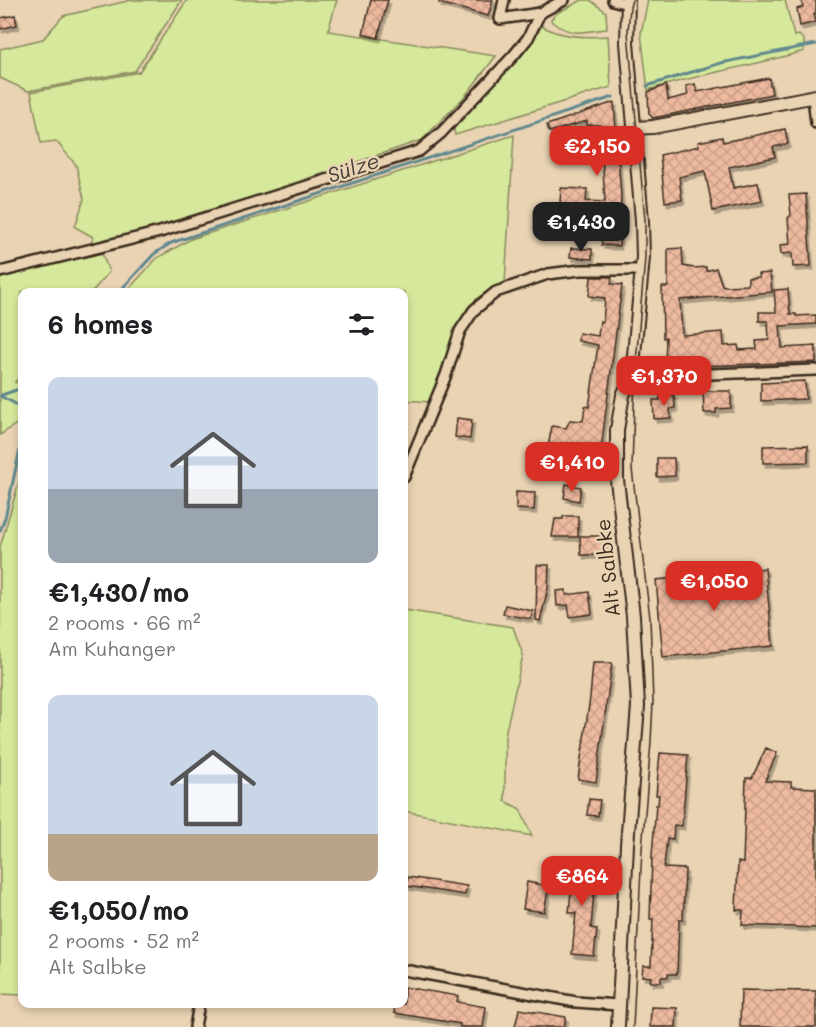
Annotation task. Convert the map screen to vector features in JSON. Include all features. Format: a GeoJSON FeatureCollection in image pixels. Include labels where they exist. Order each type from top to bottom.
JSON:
{"type":"FeatureCollection","features":[{"type":"Feature","properties":{"kind":"main road","name":"Alt Salbke"},"geometry":{"type":"LineString","coordinates":[[618,1027],[626,856],[638,706],[633,616],[617,480],[616,453],[619,411],[632,377],[643,270],[642,221],[627,44],[628,2]]}},
{"type":"Feature","properties":{"kind":"main road"},"geometry":{"type":"LineString","coordinates":[[634,128],[664,125],[814,97]]}},
{"type":"Feature","properties":{"kind":"street"},"geometry":{"type":"LineString","coordinates":[[504,0],[500,19],[540,13],[564,0]]}},
{"type":"Feature","properties":{"kind":"street"},"geometry":{"type":"LineString","coordinates":[[614,0],[628,2]]}},
{"type":"Feature","properties":{"kind":"street"},"geometry":{"type":"LineString","coordinates":[[0,272],[160,232],[419,151],[441,133],[514,55],[528,38],[540,13]]}},
{"type":"Feature","properties":{"kind":"street"},"geometry":{"type":"LineString","coordinates":[[814,97],[816,123]]}},
{"type":"Feature","properties":{"kind":"street"},"geometry":{"type":"LineString","coordinates":[[408,467],[446,375],[460,331],[474,310],[496,292],[548,274],[580,270],[643,270]]}},
{"type":"Feature","properties":{"kind":"street"},"geometry":{"type":"LineString","coordinates":[[632,377],[816,370]]}},
{"type":"Feature","properties":{"kind":"street"},"geometry":{"type":"LineString","coordinates":[[408,971],[576,1002],[618,1005]]}},
{"type":"Feature","properties":{"kind":"street"},"geometry":{"type":"LineString","coordinates":[[195,1027],[198,1008]]}},
{"type":"Feature","properties":{"kind":"green space"},"geometry":{"type":"Polygon","coordinates":[[[132,0],[182,0],[135,71],[28,91],[0,78],[0,49],[43,39],[63,16],[132,0]]]}},
{"type":"Feature","properties":{"kind":"green space"},"geometry":{"type":"Polygon","coordinates":[[[187,0],[337,0],[328,31],[496,56],[465,96],[422,140],[235,203],[96,246],[92,243],[93,237],[75,227],[84,199],[76,165],[56,141],[41,143],[31,92],[139,72],[187,0]]]}},
{"type":"Feature","properties":{"kind":"green space"},"geometry":{"type":"Polygon","coordinates":[[[582,0],[590,0],[606,12],[607,29],[573,32],[552,22],[551,19],[557,13],[582,0]]]}},
{"type":"Feature","properties":{"kind":"green space"},"geometry":{"type":"Polygon","coordinates":[[[648,0],[785,0],[794,36],[799,35],[804,40],[804,51],[648,90],[641,33],[648,0]]]}},
{"type":"Feature","properties":{"kind":"green space"},"geometry":{"type":"Polygon","coordinates":[[[542,26],[574,36],[608,36],[611,87],[455,135],[453,124],[525,48],[542,26]]]}},
{"type":"Feature","properties":{"kind":"green space"},"geometry":{"type":"Polygon","coordinates":[[[514,135],[505,283],[480,296],[464,315],[450,345],[430,402],[408,400],[408,288],[130,288],[157,258],[191,239],[514,135]]]}},
{"type":"Feature","properties":{"kind":"green space"},"geometry":{"type":"Polygon","coordinates":[[[102,253],[109,272],[95,288],[18,288],[18,378],[15,382],[18,383],[18,423],[0,435],[0,277],[102,253]]]}},
{"type":"Feature","properties":{"kind":"green space"},"geometry":{"type":"Polygon","coordinates":[[[18,486],[18,995],[0,994],[0,547],[18,486]]]}},
{"type":"Feature","properties":{"kind":"green space"},"geometry":{"type":"Polygon","coordinates":[[[408,611],[513,627],[523,655],[505,735],[505,801],[520,809],[532,836],[408,812],[408,611]]]}},
{"type":"Feature","properties":{"kind":"building"},"geometry":{"type":"Polygon","coordinates":[[[371,0],[388,0],[378,38],[363,34],[371,0]]]}},
{"type":"Feature","properties":{"kind":"building"},"geometry":{"type":"Polygon","coordinates":[[[439,0],[493,0],[488,16],[439,3],[439,0]]]}},
{"type":"Feature","properties":{"kind":"building"},"geometry":{"type":"Polygon","coordinates":[[[802,0],[816,0],[816,13],[814,14],[816,22],[800,26],[797,9],[803,7],[802,0]]]}},
{"type":"Feature","properties":{"kind":"building"},"geometry":{"type":"Polygon","coordinates":[[[15,15],[17,25],[0,29],[0,18],[15,15]]]}},
{"type":"Feature","properties":{"kind":"building"},"geometry":{"type":"Polygon","coordinates":[[[769,78],[772,94],[653,118],[649,114],[648,92],[666,85],[668,100],[688,95],[686,86],[695,84],[697,92],[769,78]]]}},
{"type":"Feature","properties":{"kind":"building"},"geometry":{"type":"Polygon","coordinates":[[[614,102],[621,196],[619,246],[602,245],[603,220],[559,218],[561,188],[587,189],[586,201],[605,202],[600,125],[587,125],[587,121],[549,132],[547,125],[614,102]]]}},
{"type":"Feature","properties":{"kind":"building"},"geometry":{"type":"Polygon","coordinates":[[[785,129],[788,144],[773,147],[775,157],[729,167],[733,188],[758,183],[762,201],[713,211],[705,171],[679,177],[682,200],[665,202],[660,155],[699,146],[698,142],[722,137],[723,142],[785,129]]]}},
{"type":"Feature","properties":{"kind":"building"},"geometry":{"type":"Polygon","coordinates":[[[806,194],[811,266],[793,267],[792,253],[781,254],[780,245],[790,244],[789,195],[806,194]]]}},
{"type":"Feature","properties":{"kind":"building"},"geometry":{"type":"Polygon","coordinates":[[[571,248],[592,249],[592,259],[570,257],[571,248]]]}},
{"type":"Feature","properties":{"kind":"building"},"geometry":{"type":"Polygon","coordinates":[[[682,248],[683,266],[706,267],[706,271],[716,268],[724,286],[748,285],[748,278],[770,273],[772,292],[680,300],[682,335],[723,332],[724,346],[738,345],[739,350],[757,349],[756,341],[769,340],[768,321],[759,321],[759,312],[776,312],[774,290],[788,289],[790,314],[816,315],[816,324],[780,326],[782,348],[816,346],[816,362],[665,367],[666,337],[663,338],[662,287],[668,287],[668,249],[682,248]]]}},
{"type":"Feature","properties":{"kind":"building"},"geometry":{"type":"Polygon","coordinates":[[[591,277],[612,277],[611,284],[622,285],[598,473],[537,464],[539,455],[546,457],[552,426],[566,428],[570,420],[583,421],[585,406],[589,407],[598,345],[578,341],[579,333],[598,336],[600,321],[603,322],[605,298],[589,296],[591,277]]]}},
{"type":"Feature","properties":{"kind":"building"},"geometry":{"type":"Polygon","coordinates":[[[805,381],[806,399],[761,401],[761,383],[805,381]]]}},
{"type":"Feature","properties":{"kind":"building"},"geometry":{"type":"Polygon","coordinates":[[[703,391],[731,391],[731,408],[716,409],[716,413],[704,413],[703,391]]]}},
{"type":"Feature","properties":{"kind":"building"},"geometry":{"type":"Polygon","coordinates":[[[660,395],[674,395],[675,408],[670,409],[671,418],[654,419],[653,400],[660,400],[660,395]]]}},
{"type":"Feature","properties":{"kind":"building"},"geometry":{"type":"Polygon","coordinates":[[[457,418],[472,420],[470,439],[455,437],[457,418]]]}},
{"type":"Feature","properties":{"kind":"building"},"geometry":{"type":"Polygon","coordinates":[[[808,445],[808,462],[763,463],[763,446],[808,445]]]}},
{"type":"Feature","properties":{"kind":"building"},"geometry":{"type":"Polygon","coordinates":[[[657,458],[674,458],[675,476],[657,477],[657,458]]]}},
{"type":"Feature","properties":{"kind":"building"},"geometry":{"type":"Polygon","coordinates":[[[566,484],[581,487],[579,501],[564,498],[566,484]]]}},
{"type":"Feature","properties":{"kind":"building"},"geometry":{"type":"Polygon","coordinates":[[[516,492],[535,493],[534,510],[516,509],[516,492]]]}},
{"type":"Feature","properties":{"kind":"building"},"geometry":{"type":"Polygon","coordinates":[[[563,516],[578,516],[578,537],[552,537],[555,519],[563,519],[563,516]]]}},
{"type":"Feature","properties":{"kind":"building"},"geometry":{"type":"Polygon","coordinates":[[[580,536],[604,536],[604,555],[581,555],[580,536]]]}},
{"type":"Feature","properties":{"kind":"building"},"geometry":{"type":"Polygon","coordinates":[[[722,564],[723,573],[765,568],[773,646],[663,657],[656,580],[704,575],[703,566],[722,564]]]}},
{"type":"Feature","properties":{"kind":"building"},"geometry":{"type":"Polygon","coordinates":[[[537,565],[549,565],[548,588],[540,621],[536,620],[537,565]]]}},
{"type":"Feature","properties":{"kind":"building"},"geometry":{"type":"Polygon","coordinates":[[[566,590],[566,595],[589,592],[592,614],[570,617],[568,605],[557,606],[556,591],[566,590]]]}},
{"type":"Feature","properties":{"kind":"building"},"geometry":{"type":"Polygon","coordinates":[[[505,605],[533,611],[531,619],[503,614],[505,605]]]}},
{"type":"Feature","properties":{"kind":"building"},"geometry":{"type":"Polygon","coordinates":[[[593,663],[612,663],[596,782],[578,779],[593,663]]]}},
{"type":"Feature","properties":{"kind":"building"},"geometry":{"type":"Polygon","coordinates":[[[766,748],[777,753],[765,781],[791,782],[791,787],[816,788],[816,928],[742,925],[743,910],[736,910],[738,862],[743,863],[746,778],[752,778],[766,748]]]}},
{"type":"Feature","properties":{"kind":"building"},"geometry":{"type":"Polygon","coordinates":[[[660,753],[688,755],[682,826],[674,825],[673,839],[667,838],[664,868],[685,869],[683,920],[679,920],[677,974],[661,977],[661,982],[650,982],[651,977],[642,976],[643,966],[651,966],[652,856],[656,805],[658,805],[659,795],[656,795],[660,753]]]}},
{"type":"Feature","properties":{"kind":"building"},"geometry":{"type":"Polygon","coordinates":[[[589,799],[600,800],[598,816],[587,815],[589,799]]]}},
{"type":"Feature","properties":{"kind":"building"},"geometry":{"type":"Polygon","coordinates":[[[574,865],[596,867],[591,928],[597,929],[594,956],[572,954],[576,913],[569,913],[572,879],[552,875],[554,866],[573,870],[574,865]]]}},
{"type":"Feature","properties":{"kind":"building"},"geometry":{"type":"Polygon","coordinates":[[[408,877],[467,886],[465,895],[408,886],[408,877]]]}},
{"type":"Feature","properties":{"kind":"building"},"geometry":{"type":"Polygon","coordinates":[[[527,882],[549,886],[544,912],[523,909],[527,882]]]}},
{"type":"Feature","properties":{"kind":"building"},"geometry":{"type":"Polygon","coordinates":[[[408,988],[458,996],[457,1002],[486,1007],[483,1027],[460,1027],[460,1024],[394,1013],[395,1008],[408,1008],[408,988]]]}},
{"type":"Feature","properties":{"kind":"building"},"geometry":{"type":"Polygon","coordinates":[[[741,990],[816,991],[816,1027],[740,1027],[741,990]]]}},
{"type":"Feature","properties":{"kind":"building"},"geometry":{"type":"Polygon","coordinates":[[[651,1007],[677,1008],[676,1027],[650,1027],[651,1007]]]}},
{"type":"Feature","properties":{"kind":"building"},"geometry":{"type":"Polygon","coordinates":[[[519,1009],[566,1017],[564,1027],[515,1027],[519,1009]]]}},
{"type":"Feature","properties":{"kind":"waterway","name":"Sülze"},"geometry":{"type":"LineString","coordinates":[[647,86],[721,63],[816,44]]}},
{"type":"Feature","properties":{"kind":"waterway","name":"Sülze"},"geometry":{"type":"LineString","coordinates":[[123,288],[154,254],[171,243],[613,97]]}},
{"type":"Feature","properties":{"kind":"waterway","name":"Sülze"},"geometry":{"type":"LineString","coordinates":[[2,395],[18,389]]}},
{"type":"Feature","properties":{"kind":"waterway"},"geometry":{"type":"LineString","coordinates":[[0,396],[18,408]]}},
{"type":"Feature","properties":{"kind":"waterway"},"geometry":{"type":"LineString","coordinates":[[0,531],[18,458]]}},
{"type":"Feature","properties":{"kind":"tram line"},"geometry":{"type":"LineString","coordinates":[[632,0],[628,32],[645,220],[645,258],[635,374],[632,469],[650,618],[653,702],[642,849],[633,1027]]}}]}
